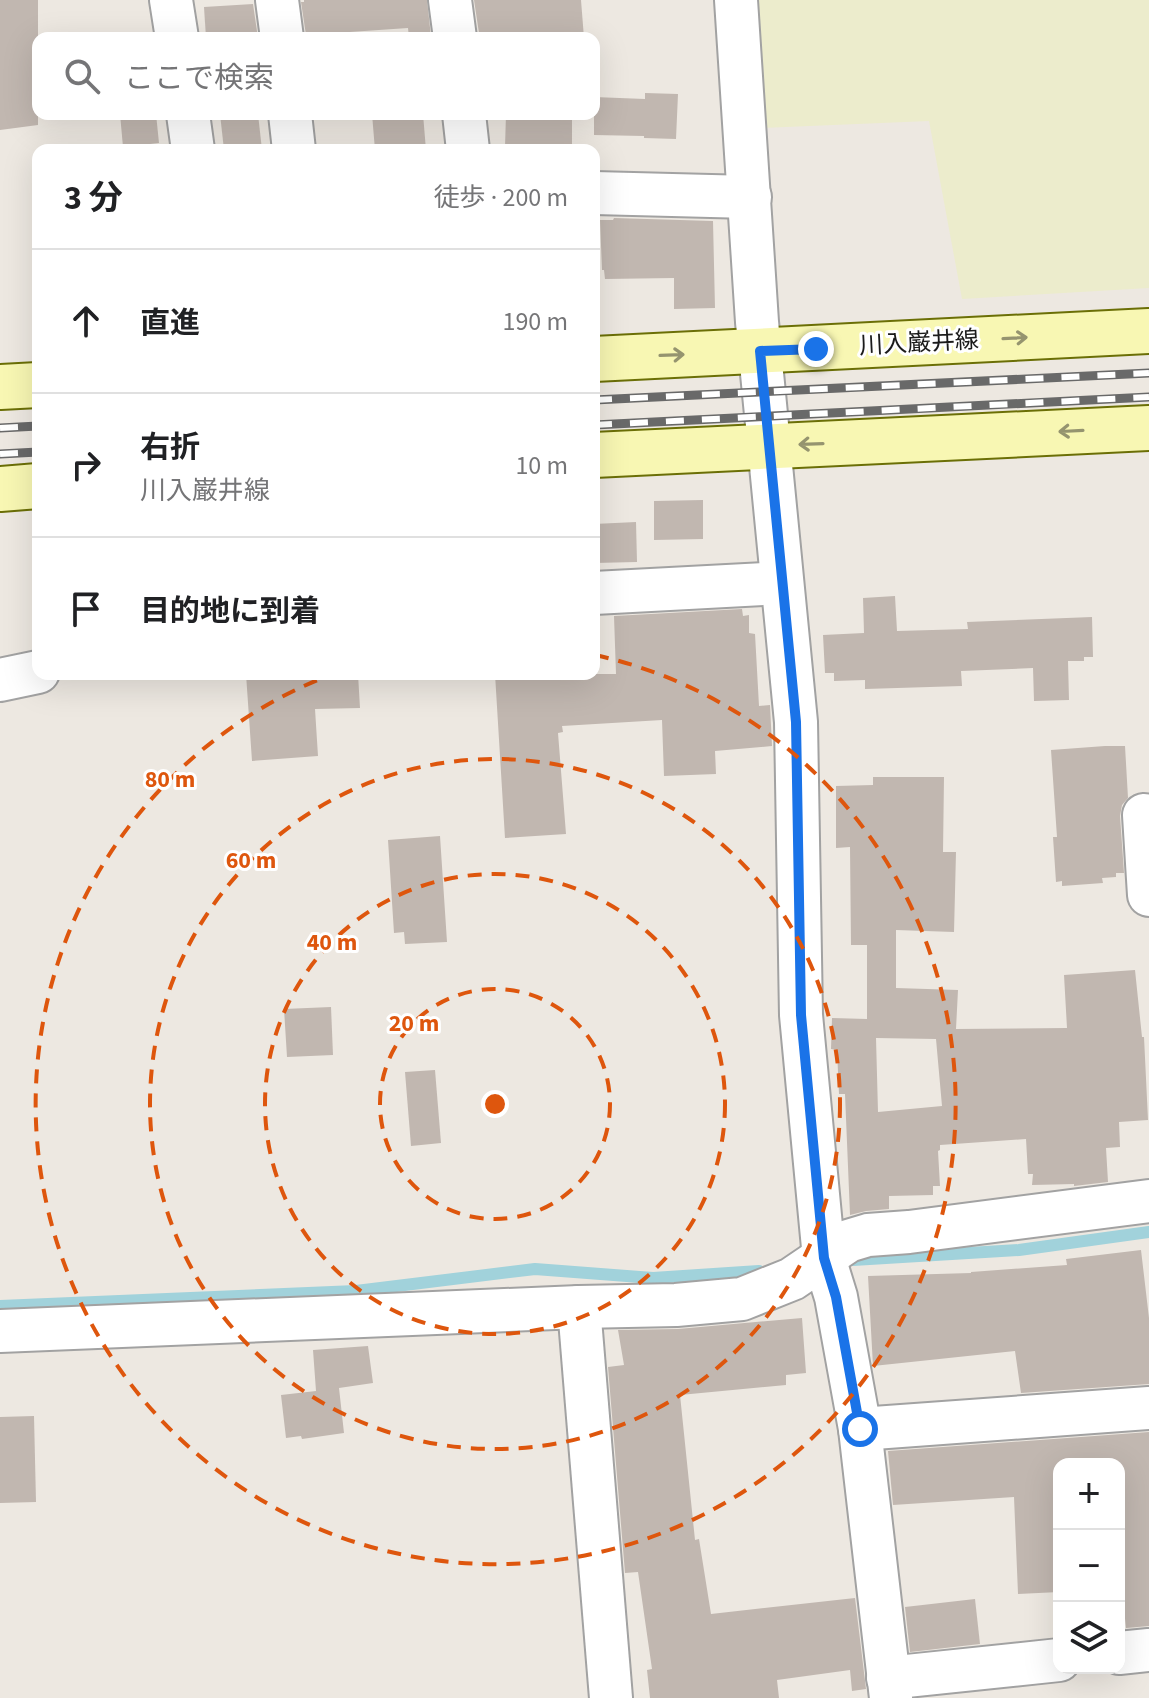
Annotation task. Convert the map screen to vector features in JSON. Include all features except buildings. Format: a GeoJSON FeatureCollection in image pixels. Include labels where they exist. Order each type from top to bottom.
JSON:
{"type":"FeatureCollection","features":[{"type":"Feature","properties":{"kind":"main road","name":"川入巌井線"},"geometry":{"type":"LineString","coordinates":[[600,359],[1149,331]]}},
{"type":"Feature","properties":{"kind":"main road"},"geometry":{"type":"LineString","coordinates":[[0,387],[32,385]]}},
{"type":"Feature","properties":{"kind":"main road"},"geometry":{"type":"LineString","coordinates":[[600,455],[1149,428]]}},
{"type":"Feature","properties":{"kind":"main road"},"geometry":{"type":"LineString","coordinates":[[0,489],[32,486]]}},
{"type":"Feature","properties":{"kind":"street"},"geometry":{"type":"LineString","coordinates":[[171,0],[176,32]]}},
{"type":"Feature","properties":{"kind":"street"},"geometry":{"type":"LineString","coordinates":[[277,0],[281,32]]}},
{"type":"Feature","properties":{"kind":"street"},"geometry":{"type":"LineString","coordinates":[[450,0],[454,32]]}},
{"type":"Feature","properties":{"kind":"street"},"geometry":{"type":"LineString","coordinates":[[736,0],[760,351],[796,722],[801,1015],[824,1258],[836,1297],[860,1429],[890,1688],[1053,1661]]}},
{"type":"Feature","properties":{"kind":"street"},"geometry":{"type":"LineString","coordinates":[[189,120],[192,144]]}},
{"type":"Feature","properties":{"kind":"street"},"geometry":{"type":"LineString","coordinates":[[291,120],[293,144]]}},
{"type":"Feature","properties":{"kind":"street"},"geometry":{"type":"LineString","coordinates":[[465,120],[467,144]]}},
{"type":"Feature","properties":{"kind":"street"},"geometry":{"type":"LineString","coordinates":[[600,193],[750,197]]}},
{"type":"Feature","properties":{"kind":"street"},"geometry":{"type":"LineString","coordinates":[[600,593],[781,583]]}},
{"type":"Feature","properties":{"kind":"street"},"geometry":{"type":"LineString","coordinates":[[0,680],[32,673]]}},
{"type":"Feature","properties":{"kind":"street"},"geometry":{"type":"LineString","coordinates":[[1144,815],[1149,895]]}},
{"type":"Feature","properties":{"kind":"street"},"geometry":{"type":"LineString","coordinates":[[0,1331],[676,1305],[742,1299],[792,1279],[848,1241],[868,1235],[1149,1201]]}},
{"type":"Feature","properties":{"kind":"street"},"geometry":{"type":"LineString","coordinates":[[579,1307],[611,1698]]}},
{"type":"Feature","properties":{"kind":"street"},"geometry":{"type":"LineString","coordinates":[[860,1429],[1149,1408]]}},
{"type":"Feature","properties":{"kind":"street"},"geometry":{"type":"LineString","coordinates":[[1125,1652],[1149,1650]]}},
{"type":"Feature","properties":{"kind":"green space"},"geometry":{"type":"Polygon","coordinates":[[[754,0],[1149,0],[1149,288],[962,299],[929,121],[762,128],[754,0]]]}},
{"type":"Feature","properties":{"kind":"waterway"},"geometry":{"type":"LineString","coordinates":[[853,1260],[1019,1250],[1149,1232]]}},
{"type":"Feature","properties":{"kind":"waterway"},"geometry":{"type":"LineString","coordinates":[[0,1306],[356,1291],[535,1269],[653,1278],[759,1271]]}},
{"type":"Feature","properties":{"kind":"railway"},"geometry":{"type":"LineString","coordinates":[[600,400],[1149,373]]}},
{"type":"Feature","properties":{"kind":"railway"},"geometry":{"type":"LineString","coordinates":[[600,425],[1149,397]]}},
{"type":"Feature","properties":{"kind":"railway"},"geometry":{"type":"LineString","coordinates":[[0,428],[32,426]]}},
{"type":"Feature","properties":{"kind":"railway"},"geometry":{"type":"LineString","coordinates":[[0,454],[32,452]]}},
{"type":"Feature","properties":{"kind":"route"},"geometry":{"type":"LineString","coordinates":[[816,349],[760,351],[796,722],[801,1015],[824,1258],[836,1297],[860,1429]]}}]}
